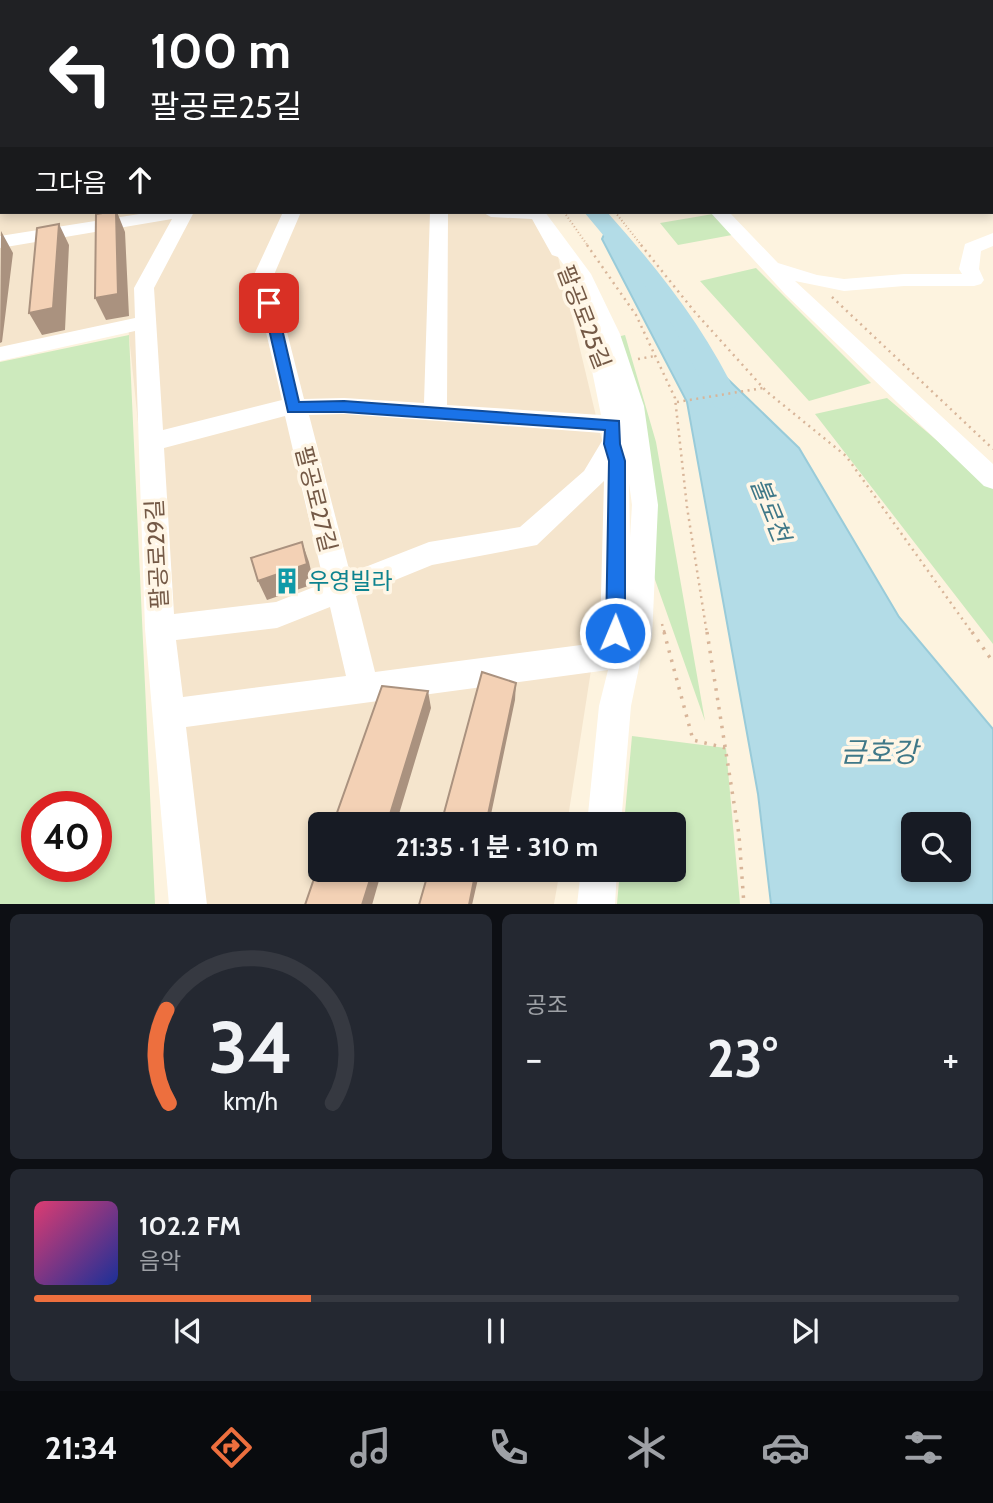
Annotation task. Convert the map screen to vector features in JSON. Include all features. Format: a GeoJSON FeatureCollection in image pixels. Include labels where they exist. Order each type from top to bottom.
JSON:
{"type":"FeatureCollection","features":[{"type":"Feature","properties":{"kind":"street"},"geometry":{"type":"LineString","coordinates":[[0,242],[172,214]]}},
{"type":"Feature","properties":{"kind":"street","name":"팔공로29길"},"geometry":{"type":"LineString","coordinates":[[183,214],[144,288],[160,629],[188,904]]}},
{"type":"Feature","properties":{"kind":"street","name":"팔공로27길"},"geometry":{"type":"LineString","coordinates":[[291,214],[263,277],[293,408],[364,688]]}},
{"type":"Feature","properties":{"kind":"street"},"geometry":{"type":"LineString","coordinates":[[435,412],[439,214]]}},
{"type":"Feature","properties":{"kind":"street","name":"팔공로25길"},"geometry":{"type":"LineString","coordinates":[[538,214],[553,236],[588,322],[607,379],[617,461],[615,633],[627,653]]}},
{"type":"Feature","properties":{"kind":"street"},"geometry":{"type":"LineString","coordinates":[[721,214],[770,266],[993,479]]}},
{"type":"Feature","properties":{"kind":"street"},"geometry":{"type":"LineString","coordinates":[[553,236],[581,274],[609,334],[632,406],[645,505],[637,638],[627,653],[615,706],[605,812]]}},
{"type":"Feature","properties":{"kind":"street"},"geometry":{"type":"LineString","coordinates":[[770,266],[815,281],[844,285],[904,280],[974,280],[969,269],[972,248],[993,239]]}},
{"type":"Feature","properties":{"kind":"street"},"geometry":{"type":"LineString","coordinates":[[0,354],[146,322]]}},
{"type":"Feature","properties":{"kind":"street"},"geometry":{"type":"LineString","coordinates":[[152,442],[282,408],[344,406],[542,420],[613,435],[593,478],[527,537],[429,554],[277,615],[160,629]]}},
{"type":"Feature","properties":{"kind":"street"},"geometry":{"type":"LineString","coordinates":[[169,714],[627,653]]}},
{"type":"Feature","properties":{"kind":"street"},"geometry":{"type":"LineString","coordinates":[[596,904],[598,882]]}},
{"type":"Feature","properties":{"kind":"path"},"geometry":{"type":"LineString","coordinates":[[565,214],[636,315],[675,403],[687,507],[739,835],[744,904]]}},
{"type":"Feature","properties":{"kind":"path"},"geometry":{"type":"LineString","coordinates":[[617,214],[694,311],[763,388],[846,456],[993,662]]}},
{"type":"Feature","properties":{"kind":"path"},"geometry":{"type":"LineString","coordinates":[[815,281],[993,449]]}},
{"type":"Feature","properties":{"kind":"path"},"geometry":{"type":"LineString","coordinates":[[648,358],[655,356]]}},
{"type":"Feature","properties":{"kind":"path"},"geometry":{"type":"LineString","coordinates":[[675,403],[763,388]]}},
{"type":"Feature","properties":{"kind":"path"},"geometry":{"type":"LineString","coordinates":[[661,620],[693,740],[726,748]]}},
{"type":"Feature","properties":{"kind":"shaded area"},"geometry":{"type":"Polygon","coordinates":[[[0,214],[542,214],[553,236],[617,504],[569,812],[308,812],[308,882],[558,882],[554,904],[188,904],[128,326],[0,352],[0,214]]]}},
{"type":"Feature","properties":{"kind":"green space"},"geometry":{"type":"Polygon","coordinates":[[[713,214],[732,235],[678,245],[660,223],[713,214]]]}},
{"type":"Feature","properties":{"kind":"green space"},"geometry":{"type":"Polygon","coordinates":[[[756,268],[871,383],[809,401],[700,281],[756,268]]]}},
{"type":"Feature","properties":{"kind":"green space"},"geometry":{"type":"Polygon","coordinates":[[[129,335],[155,904],[0,904],[0,362],[129,335]]]}},
{"type":"Feature","properties":{"kind":"green space"},"geometry":{"type":"Polygon","coordinates":[[[625,335],[656,442],[705,721],[642,543],[613,338],[625,335]]]}},
{"type":"Feature","properties":{"kind":"green space"},"geometry":{"type":"Polygon","coordinates":[[[887,398],[993,488],[993,644],[815,414],[887,398]]]}},
{"type":"Feature","properties":{"kind":"green space"},"geometry":{"type":"Polygon","coordinates":[[[632,736],[726,748],[740,904],[617,904],[619,882],[686,882],[686,812],[625,812],[632,736]]]}},
{"type":"Feature","properties":{"kind":"water","name":"금호강"},"geometry":{"type":"Polygon","coordinates":[[[608,226],[668,297],[710,362],[799,448],[899,617],[993,729],[993,904],[771,904],[758,794],[687,402],[602,239],[608,226]]]}},
{"type":"Feature","properties":{"kind":"building"},"geometry":{"type":"Polygon","coordinates":[[[96,214],[116,214],[118,294],[95,298],[96,214]]]}},
{"type":"Feature","properties":{"kind":"building"},"geometry":{"type":"Polygon","coordinates":[[[59,224],[53,308],[29,313],[37,228],[59,224]]]}},
{"type":"Feature","properties":{"kind":"building"},"geometry":{"type":"Polygon","coordinates":[[[302,542],[307,564],[258,581],[251,558],[302,542]]]}},
{"type":"Feature","properties":{"kind":"building"},"geometry":{"type":"Polygon","coordinates":[[[482,672],[516,683],[489,812],[444,812],[482,672]]]}},
{"type":"Feature","properties":{"kind":"building"},"geometry":{"type":"Polygon","coordinates":[[[382,686],[428,691],[391,812],[337,812],[382,686]]]}},
{"type":"Feature","properties":{"kind":"building"},"geometry":{"type":"Polygon","coordinates":[[[313,882],[369,882],[362,904],[305,904],[313,882]]]}},
{"type":"Feature","properties":{"kind":"building"},"geometry":{"type":"Polygon","coordinates":[[[426,882],[474,882],[469,904],[419,904],[426,882]]]}},
{"type":"Feature","properties":{"kind":"waterway","name":"불로천"},"geometry":{"type":"LineString","coordinates":[[597,214],[669,300],[700,348],[725,400]]}},
{"type":"Feature","properties":{"kind":"place","name":"우영빌라"},"geometry":{"type":"Point","coordinates":[287,581]}},
{"type":"Feature","properties":{"kind":"route"},"geometry":{"type":"LineString","coordinates":[[269,303],[293,408],[344,406],[613,425],[612,444],[617,461],[615,633]]}}]}
